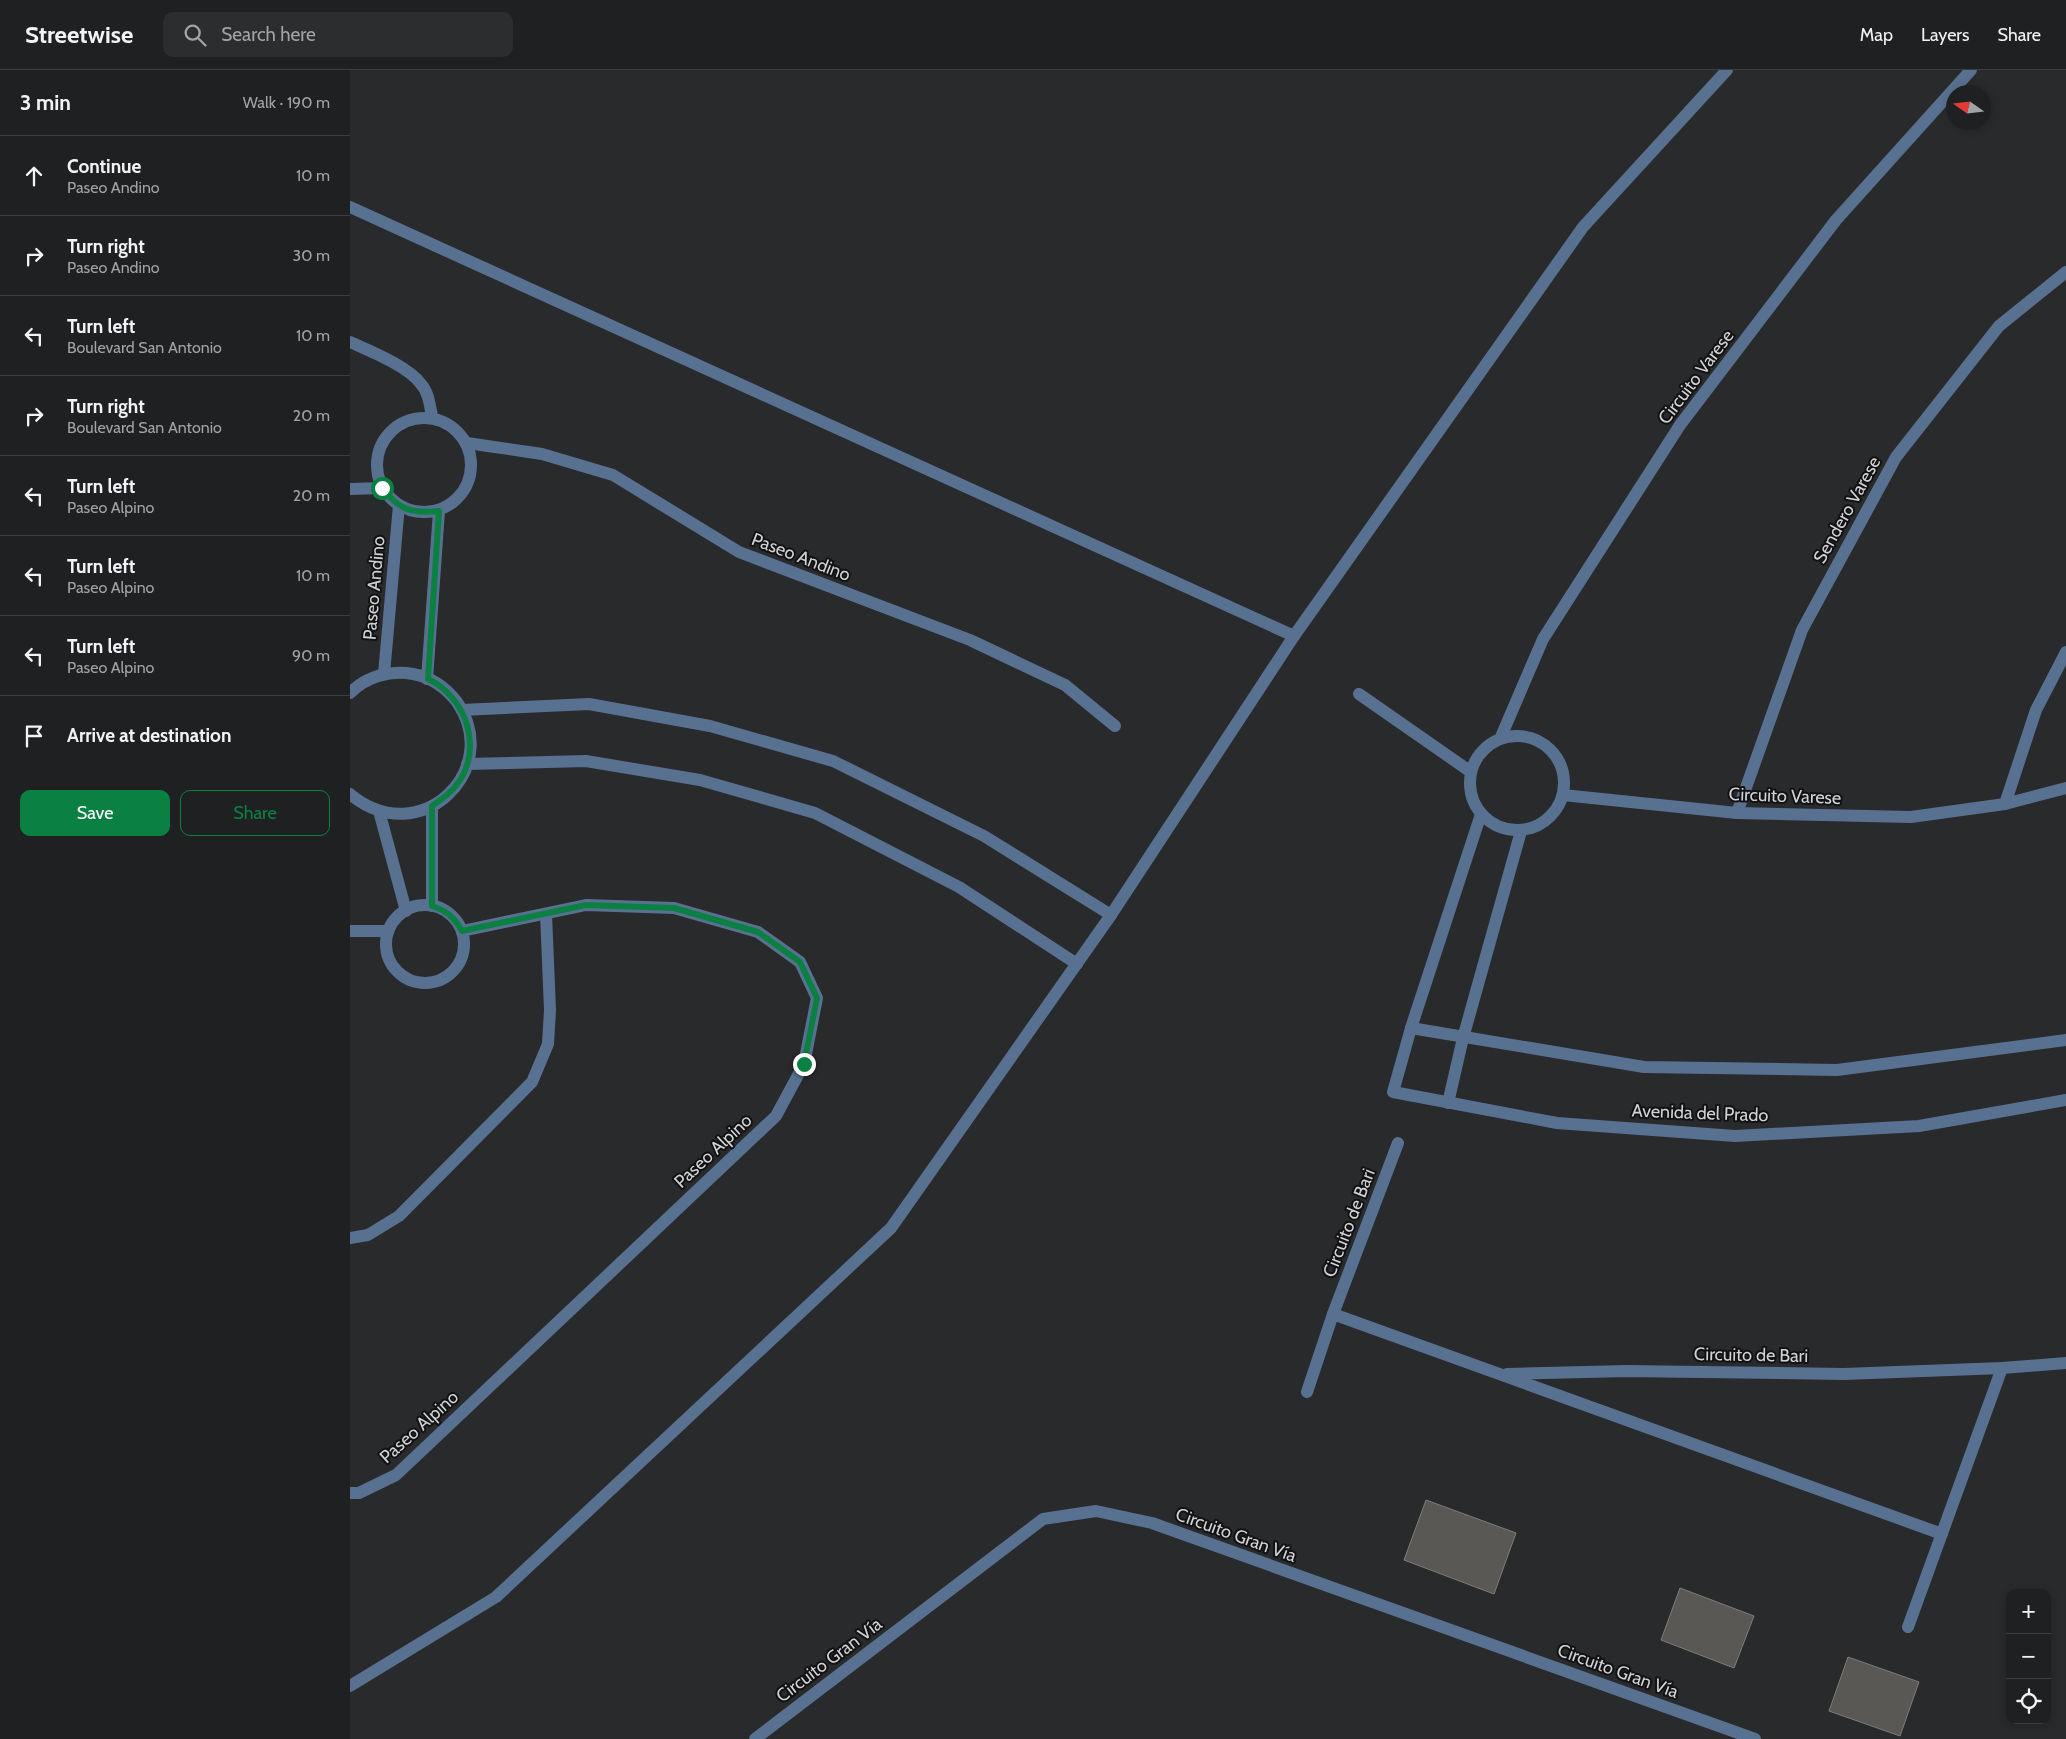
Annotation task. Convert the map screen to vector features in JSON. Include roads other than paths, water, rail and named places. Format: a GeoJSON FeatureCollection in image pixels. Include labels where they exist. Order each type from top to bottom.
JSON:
{"type":"FeatureCollection","features":[{"type":"Feature","properties":{"kind":"street"},"geometry":{"type":"LineString","coordinates":[[350,1686],[496,1597],[892,1228],[1111,915],[1294,636],[1583,227],[1727,70]]}},
{"type":"Feature","properties":{"kind":"street","name":"Circuito Varese"},"geometry":{"type":"LineString","coordinates":[[1471,772],[1477,758],[1487,746],[1500,739],[1543,639],[1680,425],[1836,220],[1970,70]]}},
{"type":"Feature","properties":{"kind":"street"},"geometry":{"type":"LineString","coordinates":[[350,207],[1294,636]]}},
{"type":"Feature","properties":{"kind":"street","name":"Sendero Varese"},"geometry":{"type":"LineString","coordinates":[[1737,813],[1802,630],[1896,457],[1999,326],[2066,272]]}},
{"type":"Feature","properties":{"kind":"street"},"geometry":{"type":"LineString","coordinates":[[350,342],[395,363],[421,383],[427,394],[432,417]]}},
{"type":"Feature","properties":{"kind":"street"},"geometry":{"type":"LineString","coordinates":[[417,417],[432,417],[452,426],[467,443],[472,458],[471,475],[465,490],[454,503],[439,511],[423,513],[407,510],[392,500],[382,488],[377,472],[378,457],[382,443],[391,431],[403,422],[417,417]]}},
{"type":"Feature","properties":{"kind":"street","name":"Paseo Andino"},"geometry":{"type":"LineString","coordinates":[[467,443],[542,454],[613,475],[739,552],[970,640],[1065,685],[1115,726]]}},
{"type":"Feature","properties":{"kind":"street"},"geometry":{"type":"LineString","coordinates":[[350,489],[382,488]]}},
{"type":"Feature","properties":{"kind":"street","name":"Paseo Andino"},"geometry":{"type":"LineString","coordinates":[[384,674],[400,505]]}},
{"type":"Feature","properties":{"kind":"street"},"geometry":{"type":"LineString","coordinates":[[428,679],[439,511]]}},
{"type":"Feature","properties":{"kind":"street"},"geometry":{"type":"LineString","coordinates":[[2005,804],[2036,710],[2066,652]]}},
{"type":"Feature","properties":{"kind":"street"},"geometry":{"type":"LineString","coordinates":[[350,693],[366,680],[384,674],[402,672],[420,675],[437,683],[451,695],[462,710],[468,727],[470,746],[467,764],[459,781],[448,795],[432,806],[415,813],[379,812],[362,804],[350,794]]}},
{"type":"Feature","properties":{"kind":"street"},"geometry":{"type":"LineString","coordinates":[[1359,694],[1471,772],[1470,786],[1474,801],[1481,814],[1492,824],[1506,830],[1521,831],[1535,828],[1548,820],[1558,808],[1565,780],[1562,765],[1554,752],[1543,743],[1529,737],[1514,736],[1500,739]]}},
{"type":"Feature","properties":{"kind":"street"},"geometry":{"type":"LineString","coordinates":[[462,710],[589,704],[710,726],[833,760],[984,836],[1111,915]]}},
{"type":"Feature","properties":{"kind":"street"},"geometry":{"type":"LineString","coordinates":[[467,764],[586,761],[700,780],[815,813],[959,887],[1077,964]]}},
{"type":"Feature","properties":{"kind":"street","name":"Circuito Varese"},"geometry":{"type":"LineString","coordinates":[[1563,794],[1737,813],[1910,817],[2005,804],[2066,788]]}},
{"type":"Feature","properties":{"kind":"street"},"geometry":{"type":"LineString","coordinates":[[432,806],[432,906]]}},
{"type":"Feature","properties":{"kind":"street"},"geometry":{"type":"LineString","coordinates":[[379,812],[406,911]]}},
{"type":"Feature","properties":{"kind":"street"},"geometry":{"type":"LineString","coordinates":[[1481,814],[1411,1028],[1644,1067],[1837,1070],[2066,1040]]}},
{"type":"Feature","properties":{"kind":"street"},"geometry":{"type":"LineString","coordinates":[[1448,1103],[1521,831]]}},
{"type":"Feature","properties":{"kind":"street","name":"Paseo Alpino"},"geometry":{"type":"LineString","coordinates":[[350,1493],[359,1493],[396,1475],[446,1428],[776,1116],[804,1064],[817,998],[800,962],[758,932],[674,908],[586,905],[462,931]]}},
{"type":"Feature","properties":{"kind":"street"},"geometry":{"type":"LineString","coordinates":[[418,906],[432,906],[445,911],[455,919],[462,931],[464,944],[462,958],[455,970],[445,979],[432,983],[418,983],[406,978],[396,970],[388,958],[386,945],[388,931],[395,920],[406,911],[418,906]]}},
{"type":"Feature","properties":{"kind":"street"},"geometry":{"type":"LineString","coordinates":[[350,1238],[368,1236],[399,1216],[532,1082],[548,1044],[550,1010],[546,914]]}},
{"type":"Feature","properties":{"kind":"street"},"geometry":{"type":"LineString","coordinates":[[350,932],[388,931]]}},
{"type":"Feature","properties":{"kind":"street","name":"Avenida del Prado"},"geometry":{"type":"LineString","coordinates":[[1411,1028],[1393,1092],[1557,1123],[1735,1136],[1919,1126],[2066,1100]]}},
{"type":"Feature","properties":{"kind":"street","name":"Circuito de Bari"},"geometry":{"type":"LineString","coordinates":[[1307,1392],[1333,1314],[1398,1144]]}},
{"type":"Feature","properties":{"kind":"street","name":"Circuito de Bari"},"geometry":{"type":"LineString","coordinates":[[1333,1314],[1942,1534]]}},
{"type":"Feature","properties":{"kind":"street","name":"Circuito de Bari"},"geometry":{"type":"LineString","coordinates":[[1500,1375],[1626,1371],[1844,1374],[2002,1368],[2066,1363]]}},
{"type":"Feature","properties":{"kind":"street"},"geometry":{"type":"LineString","coordinates":[[1908,1627],[2002,1368]]}},
{"type":"Feature","properties":{"kind":"street","name":"Circuito Gran Vía"},"geometry":{"type":"LineString","coordinates":[[755,1739],[1043,1519],[1096,1511],[1152,1523],[1755,1739]]}}]}
